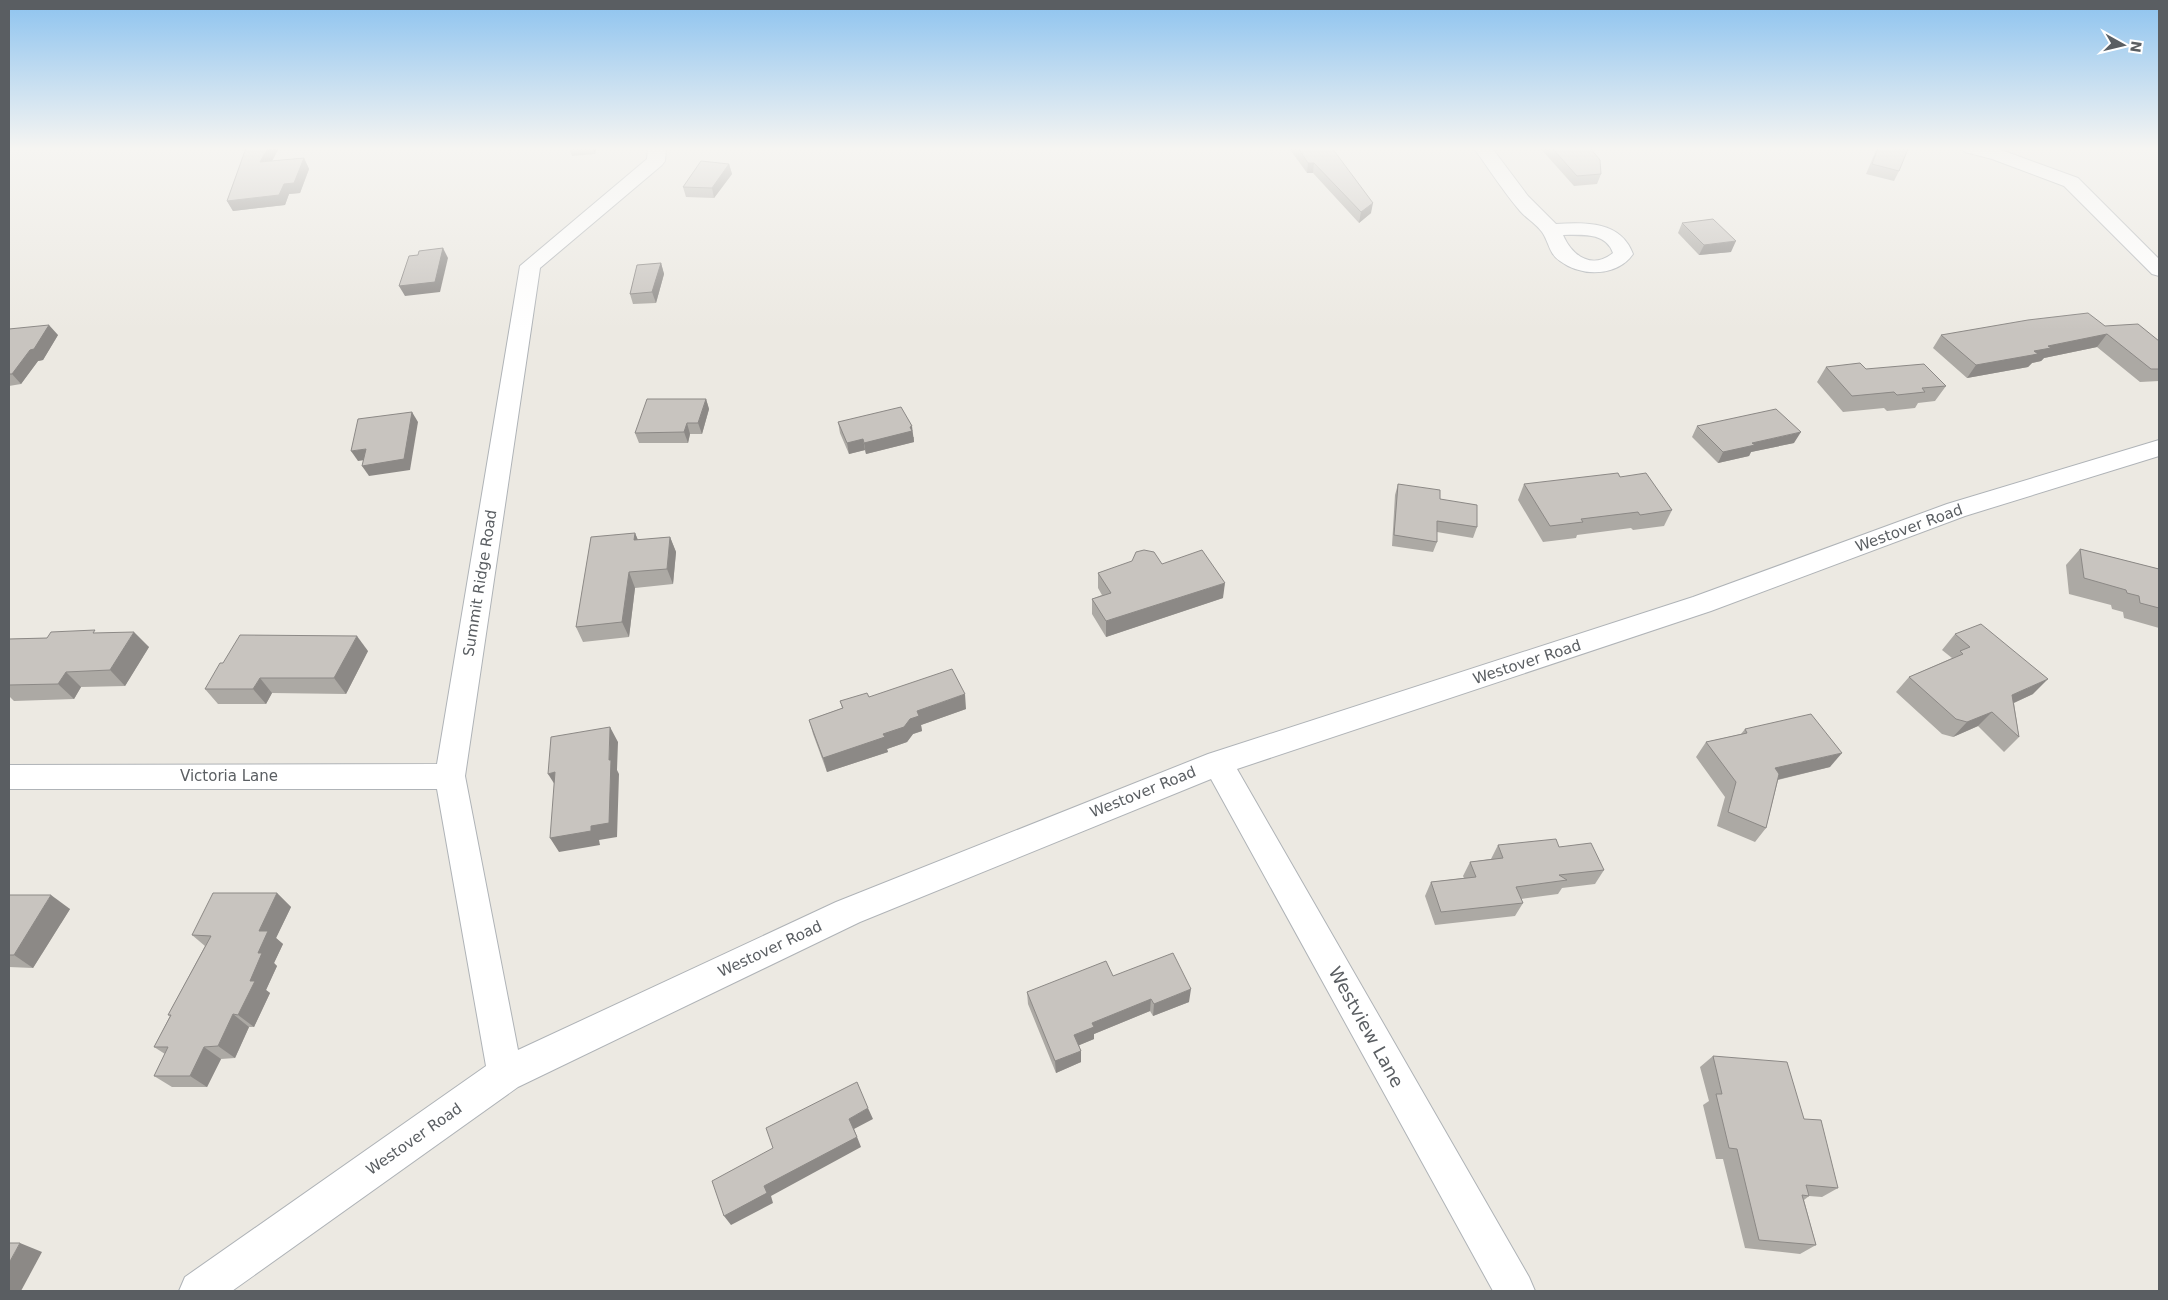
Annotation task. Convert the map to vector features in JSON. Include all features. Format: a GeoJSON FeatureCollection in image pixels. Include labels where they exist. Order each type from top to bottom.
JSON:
{"type":"FeatureCollection","features":[{"type":"Feature","properties":{"kind":"street","name":"Summit Ridge Road"},"geometry":{"type":"LineString","coordinates":[[505,1074],[450,776],[530,266],[599,209]]}},
{"type":"Feature","properties":{"kind":"street"},"geometry":{"type":"LineString","coordinates":[[1529,209],[1550,230]]}},
{"type":"Feature","properties":{"kind":"street"},"geometry":{"type":"LineString","coordinates":[[2098,209],[2159,270]]}},
{"type":"Feature","properties":{"kind":"street","name":"Westover Road"},"geometry":{"type":"LineString","coordinates":[[199,1291],[505,1074],[848,912],[1218,763],[1693,607],[1956,510],[2153,456]]}},
{"type":"Feature","properties":{"kind":"street","name":"Westview Lane"},"geometry":{"type":"LineString","coordinates":[[1218,763],[1515,1291]]}},
{"type":"Feature","properties":{"kind":"street","name":"Victoria Lane"},"geometry":{"type":"LineString","coordinates":[[9,777],[450,776]]}},
{"type":"Feature","properties":{"kind":"building"},"geometry":{"type":"Polygon","coordinates":[[[1713,219],[1736,241],[1704,245],[1682,223],[1713,219]]]}},
{"type":"Feature","properties":{"kind":"building"},"geometry":{"type":"Polygon","coordinates":[[[443,248],[435,282],[399,286],[409,256],[418,255],[419,251],[443,248]]]}},
{"type":"Feature","properties":{"kind":"building"},"geometry":{"type":"Polygon","coordinates":[[[661,263],[652,292],[630,294],[637,265],[661,263]]]}},
{"type":"Feature","properties":{"kind":"building"},"geometry":{"type":"Polygon","coordinates":[[[2088,313],[2105,326],[2138,324],[2159,341],[2159,369],[2151,369],[2107,334],[2048,346],[2051,348],[2034,351],[2038,354],[1976,365],[1941,335],[2028,320],[2088,313]]]}},
{"type":"Feature","properties":{"kind":"building"},"geometry":{"type":"Polygon","coordinates":[[[49,325],[34,349],[30,350],[12,374],[9,374],[9,329],[49,325]]]}},
{"type":"Feature","properties":{"kind":"building"},"geometry":{"type":"Polygon","coordinates":[[[1860,363],[1866,369],[1924,364],[1946,386],[1922,388],[1925,392],[1897,395],[1894,392],[1852,396],[1826,367],[1860,363]]]}},
{"type":"Feature","properties":{"kind":"building"},"geometry":{"type":"Polygon","coordinates":[[[647,399],[706,399],[698,423],[687,423],[684,432],[635,433],[647,399]]]}},
{"type":"Feature","properties":{"kind":"building"},"geometry":{"type":"Polygon","coordinates":[[[901,407],[912,426],[910,427],[912,431],[864,443],[863,439],[847,443],[838,422],[901,407]]]}},
{"type":"Feature","properties":{"kind":"building"},"geometry":{"type":"Polygon","coordinates":[[[1776,409],[1801,432],[1752,443],[1755,445],[1723,452],[1697,426],[1776,409]]]}},
{"type":"Feature","properties":{"kind":"building"},"geometry":{"type":"Polygon","coordinates":[[[412,412],[404,459],[362,466],[366,449],[351,451],[358,419],[412,412]]]}},
{"type":"Feature","properties":{"kind":"building"},"geometry":{"type":"Polygon","coordinates":[[[1618,473],[1620,477],[1646,473],[1672,510],[1640,515],[1638,512],[1581,519],[1583,522],[1550,526],[1524,484],[1618,473]]]}},
{"type":"Feature","properties":{"kind":"building"},"geometry":{"type":"Polygon","coordinates":[[[1398,484],[1440,490],[1440,499],[1477,505],[1477,527],[1437,521],[1437,542],[1394,535],[1398,484]]]}},
{"type":"Feature","properties":{"kind":"building"},"geometry":{"type":"Polygon","coordinates":[[[635,533],[634,540],[670,537],[667,569],[629,572],[622,622],[576,627],[591,537],[635,533]]]}},
{"type":"Feature","properties":{"kind":"building"},"geometry":{"type":"Polygon","coordinates":[[[2080,549],[2159,569],[2159,608],[2140,603],[2139,596],[2127,593],[2126,590],[2084,578],[2080,549]]]}},
{"type":"Feature","properties":{"kind":"building"},"geometry":{"type":"Polygon","coordinates":[[[1144,550],[1154,552],[1162,564],[1202,550],[1225,583],[1106,621],[1092,599],[1111,593],[1098,573],[1132,561],[1136,552],[1144,550]]]}},
{"type":"Feature","properties":{"kind":"building"},"geometry":{"type":"Polygon","coordinates":[[[1981,624],[2048,679],[2012,695],[2019,737],[1992,712],[1967,722],[1956,719],[1909,677],[1963,654],[1960,651],[1970,647],[1955,634],[1981,624]]]}},
{"type":"Feature","properties":{"kind":"building"},"geometry":{"type":"Polygon","coordinates":[[[95,630],[93,633],[134,632],[110,670],[66,672],[58,684],[9,685],[9,639],[47,638],[51,632],[95,630]]]}},
{"type":"Feature","properties":{"kind":"building"},"geometry":{"type":"Polygon","coordinates":[[[240,635],[357,636],[334,678],[260,678],[253,689],[205,689],[220,663],[223,663],[240,635]]]}},
{"type":"Feature","properties":{"kind":"building"},"geometry":{"type":"Polygon","coordinates":[[[952,669],[965,694],[917,711],[919,716],[910,719],[904,727],[883,734],[885,737],[823,758],[809,720],[843,708],[840,701],[867,693],[869,697],[952,669]]]}},
{"type":"Feature","properties":{"kind":"building"},"geometry":{"type":"Polygon","coordinates":[[[1811,714],[1842,753],[1775,768],[1779,774],[1766,828],[1728,812],[1736,782],[1706,742],[1747,733],[1745,729],[1811,714]]]}},
{"type":"Feature","properties":{"kind":"building"},"geometry":{"type":"Polygon","coordinates":[[[610,727],[609,823],[591,826],[591,831],[550,838],[555,772],[548,774],[551,737],[610,727]]]}},
{"type":"Feature","properties":{"kind":"building"},"geometry":{"type":"Polygon","coordinates":[[[1556,839],[1559,847],[1591,843],[1604,870],[1559,875],[1567,880],[1516,887],[1523,903],[1441,912],[1431,882],[1476,877],[1470,862],[1503,858],[1498,845],[1556,839]]]}},
{"type":"Feature","properties":{"kind":"building"},"geometry":{"type":"Polygon","coordinates":[[[213,893],[277,893],[259,931],[268,931],[258,953],[262,953],[250,981],[255,981],[238,1015],[233,1014],[218,1046],[204,1047],[190,1076],[154,1076],[168,1047],[154,1047],[171,1015],[168,1015],[211,936],[192,935],[213,893]]]}},
{"type":"Feature","properties":{"kind":"building"},"geometry":{"type":"Polygon","coordinates":[[[9,895],[51,895],[14,955],[9,955],[9,895]]]}},
{"type":"Feature","properties":{"kind":"building"},"geometry":{"type":"Polygon","coordinates":[[[1173,953],[1191,989],[1154,1004],[1151,999],[1092,1023],[1094,1027],[1074,1035],[1081,1051],[1055,1061],[1027,992],[1106,961],[1113,976],[1173,953]]]}},
{"type":"Feature","properties":{"kind":"building"},"geometry":{"type":"Polygon","coordinates":[[[1713,1056],[1787,1062],[1804,1119],[1821,1120],[1838,1188],[1806,1185],[1809,1196],[1802,1195],[1816,1245],[1759,1240],[1737,1149],[1729,1148],[1716,1094],[1722,1094],[1713,1056]]]}},
{"type":"Feature","properties":{"kind":"building"},"geometry":{"type":"Polygon","coordinates":[[[857,1082],[868,1108],[849,1119],[857,1137],[764,1186],[767,1193],[724,1216],[712,1181],[773,1148],[766,1128],[857,1082]]]}},
{"type":"Feature","properties":{"kind":"building"},"geometry":{"type":"Polygon","coordinates":[[[9,1243],[20,1243],[9,1263],[9,1243]]]}}]}
